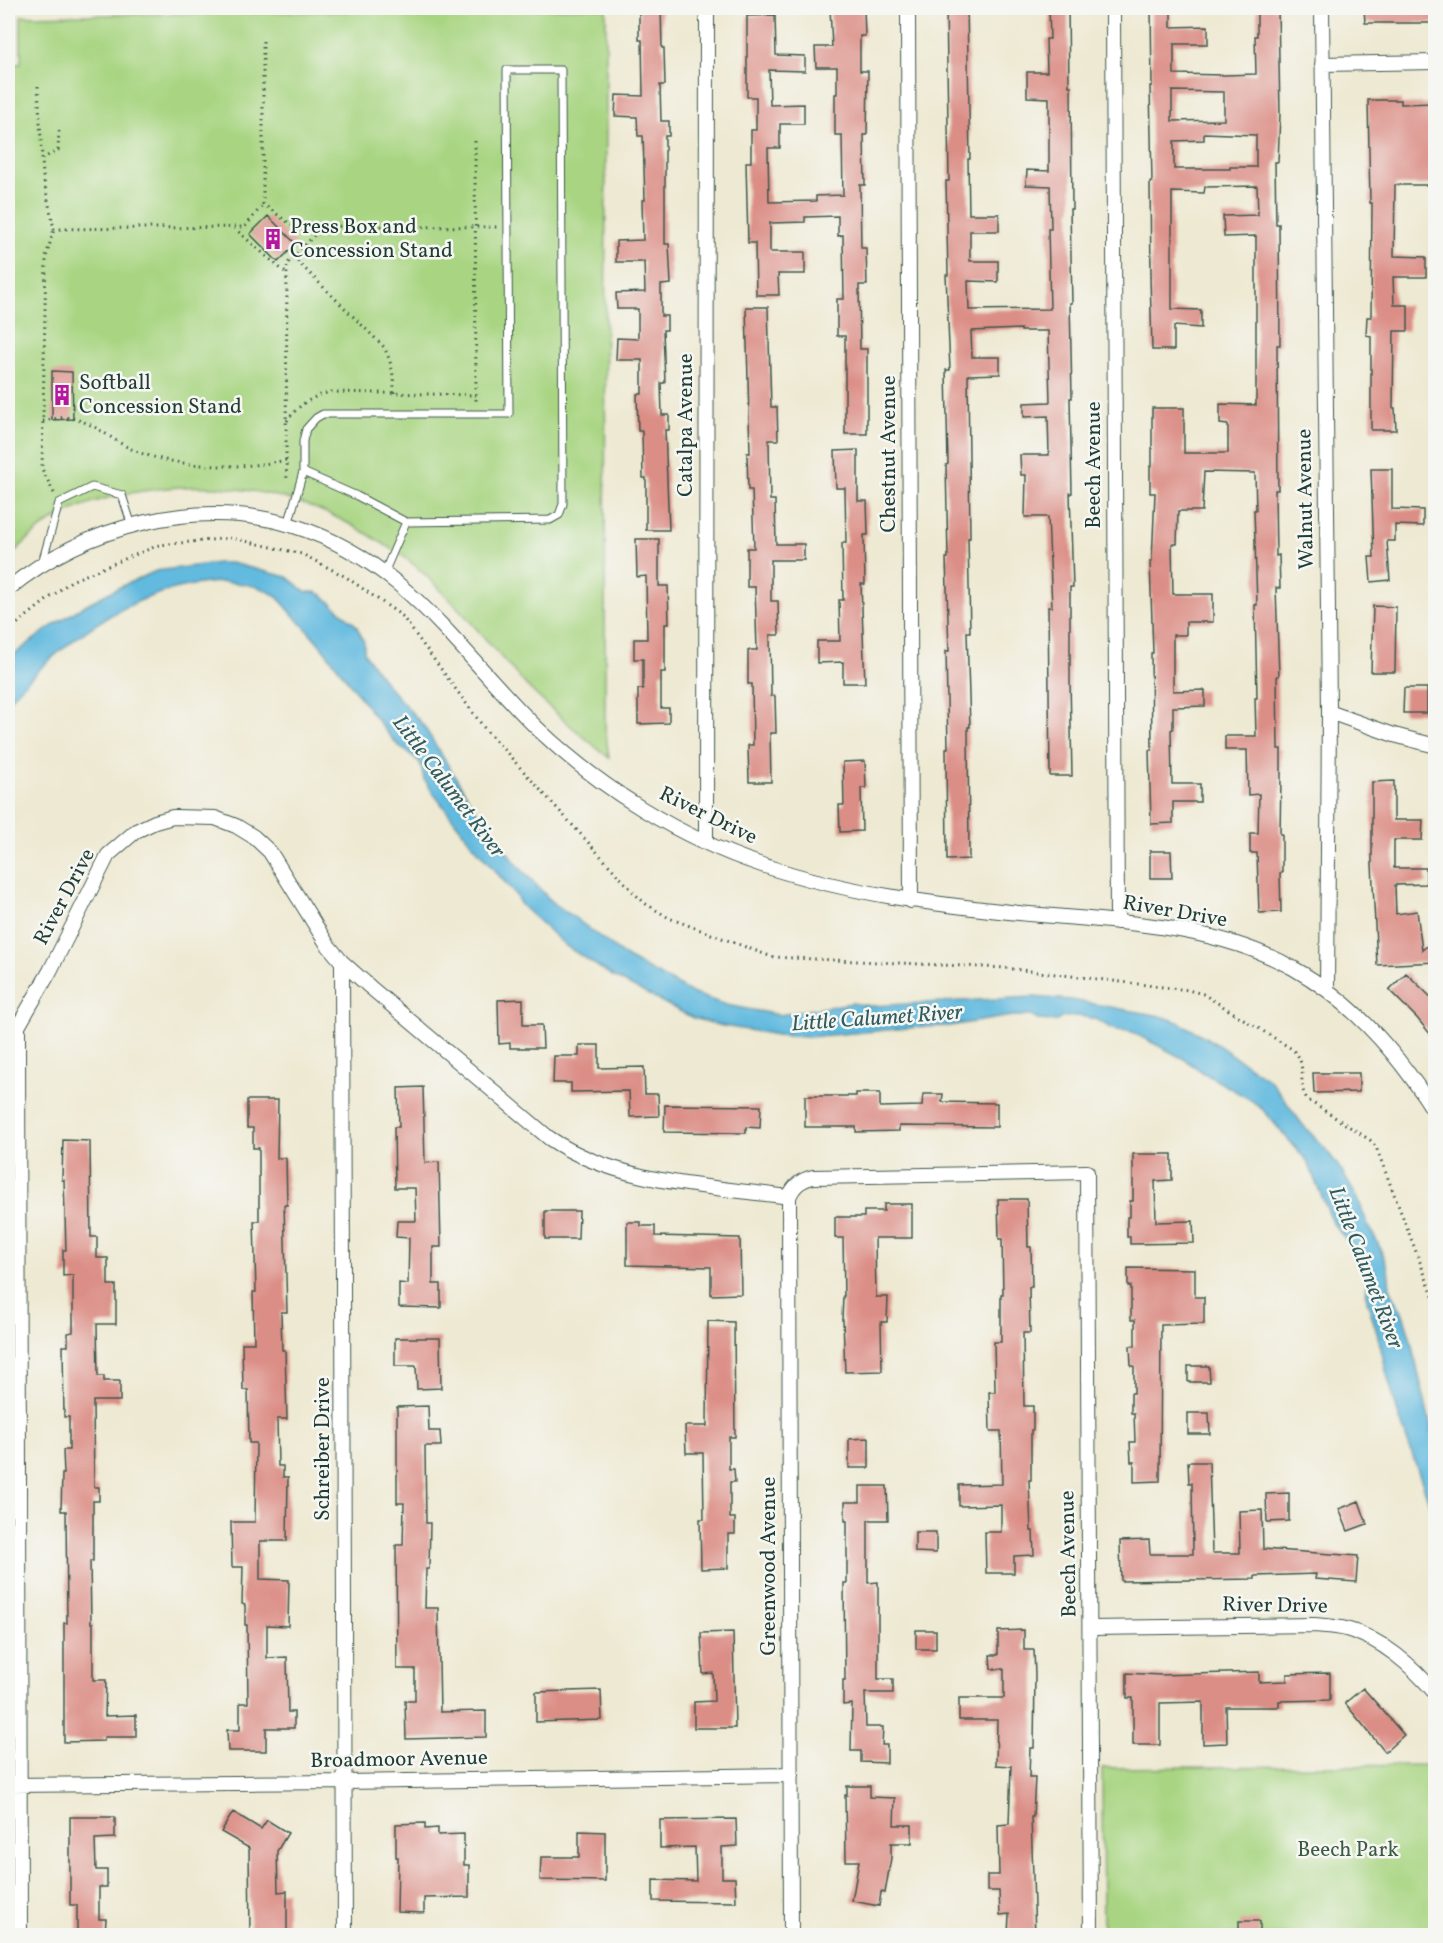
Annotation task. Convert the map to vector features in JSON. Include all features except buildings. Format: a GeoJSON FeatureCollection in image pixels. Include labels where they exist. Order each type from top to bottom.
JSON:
{"type":"FeatureCollection","features":[{"type":"Feature","properties":{"kind":"street","name":"Catalpa Avenue"},"geometry":{"type":"LineString","coordinates":[[706,842],[707,8]]}},
{"type":"Feature","properties":{"kind":"street","name":"Chestnut Avenue"},"geometry":{"type":"LineString","coordinates":[[908,8],[911,901]]}},
{"type":"Feature","properties":{"kind":"street","name":"Beech Avenue"},"geometry":{"type":"LineString","coordinates":[[1113,8],[1117,922]]}},
{"type":"Feature","properties":{"kind":"street","name":"Walnut Avenue"},"geometry":{"type":"LineString","coordinates":[[1322,8],[1329,712],[1327,990]]}},
{"type":"Feature","properties":{"kind":"street"},"geometry":{"type":"LineString","coordinates":[[1322,64],[1436,62]]}},
{"type":"Feature","properties":{"kind":"street","name":"River Drive"},"geometry":{"type":"LineString","coordinates":[[8,589],[42,564],[74,546],[132,526],[202,514],[239,515],[288,525],[342,546],[384,573],[424,606],[517,707],[557,745],[623,796],[706,842],[759,864],[856,891],[911,901],[1117,922],[1207,936],[1248,948],[1292,968],[1327,990],[1363,1021],[1415,1080],[1436,1114]]}},
{"type":"Feature","properties":{"kind":"street"},"geometry":{"type":"LineString","coordinates":[[1329,712],[1394,735],[1436,746]]}},
{"type":"Feature","properties":{"kind":"street","name":"River Drive"},"geometry":{"type":"LineString","coordinates":[[8,1044],[50,971],[108,855],[136,831],[155,822],[173,817],[215,818],[255,837],[270,852],[327,944],[342,962],[541,1131],[568,1151],[590,1161],[644,1176],[789,1197]]}},
{"type":"Feature","properties":{"kind":"street","name":"Schreiber Drive"},"geometry":{"type":"LineString","coordinates":[[342,962],[345,1935]]}},
{"type":"Feature","properties":{"kind":"street"},"geometry":{"type":"LineString","coordinates":[[18,1029],[14,1785],[20,1935]]}},
{"type":"Feature","properties":{"kind":"street","name":"Beech Avenue"},"geometry":{"type":"LineString","coordinates":[[789,1197],[793,1187],[802,1180],[813,1177],[1087,1172],[1091,1935]]}},
{"type":"Feature","properties":{"kind":"street","name":"Greenwood Avenue"},"geometry":{"type":"LineString","coordinates":[[789,1197],[791,1935]]}},
{"type":"Feature","properties":{"kind":"street","name":"River Drive"},"geometry":{"type":"LineString","coordinates":[[1091,1628],[1314,1625],[1346,1629],[1372,1639],[1400,1659],[1436,1694]]}},
{"type":"Feature","properties":{"kind":"street","name":"Broadmoor Avenue"},"geometry":{"type":"LineString","coordinates":[[14,1785],[791,1775]]}},
{"type":"Feature","properties":{"kind":"lane"},"geometry":{"type":"LineString","coordinates":[[288,525],[303,472],[303,441],[306,429],[323,414],[509,414],[507,70],[561,70],[563,504],[559,514],[550,520],[406,522],[357,495],[303,472]]}},
{"type":"Feature","properties":{"kind":"lane"},"geometry":{"type":"LineString","coordinates":[[42,564],[59,503],[92,487],[122,495],[132,526]]}},
{"type":"Feature","properties":{"kind":"lane"},"geometry":{"type":"LineString","coordinates":[[384,573],[406,522]]}},
{"type":"Feature","properties":{"kind":"path"},"geometry":{"type":"LineString","coordinates":[[54,229],[245,227],[264,204],[264,41]]}},
{"type":"Feature","properties":{"kind":"path"},"geometry":{"type":"LineString","coordinates":[[38,86],[43,176],[54,229],[46,257],[42,470],[59,503]]}},
{"type":"Feature","properties":{"kind":"path"},"geometry":{"type":"LineString","coordinates":[[42,159],[58,150],[58,129]]}},
{"type":"Feature","properties":{"kind":"path"},"geometry":{"type":"LineString","coordinates":[[476,141],[476,405]]}},
{"type":"Feature","properties":{"kind":"path"},"geometry":{"type":"LineString","coordinates":[[264,204],[293,226],[499,227]]}},
{"type":"Feature","properties":{"kind":"path"},"geometry":{"type":"LineString","coordinates":[[287,489],[287,264],[322,226]]}},
{"type":"Feature","properties":{"kind":"path"},"geometry":{"type":"LineString","coordinates":[[234,227],[287,274]]}},
{"type":"Feature","properties":{"kind":"path"},"geometry":{"type":"LineString","coordinates":[[293,257],[384,347],[392,362],[394,394]]}},
{"type":"Feature","properties":{"kind":"path"},"geometry":{"type":"LineString","coordinates":[[286,422],[308,400],[331,392],[476,395]]}},
{"type":"Feature","properties":{"kind":"path"},"geometry":{"type":"LineString","coordinates":[[43,421],[69,417],[92,426],[135,451],[174,463],[267,465],[286,460]]}},
{"type":"Feature","properties":{"kind":"green space"},"geometry":{"type":"Polygon","coordinates":[[[606,8],[605,727],[609,758],[527,686],[457,607],[412,563],[359,529],[285,498],[233,488],[206,487],[179,487],[132,493],[85,505],[57,518],[38,531],[8,558],[8,64],[21,64],[21,16],[606,8]]]}},
{"type":"Feature","properties":{"kind":"green space","name":"Beech Park"},"geometry":{"type":"Polygon","coordinates":[[[1435,1763],[1435,1935],[1103,1935],[1102,1768],[1433,1765],[1435,1763]]]}},
{"type":"Feature","properties":{"kind":"water","name":"Little Calumet River"},"geometry":{"type":"Polygon","coordinates":[[[231,563],[287,577],[306,592],[322,595],[356,625],[364,642],[364,652],[369,660],[387,685],[423,725],[488,829],[522,870],[554,904],[629,959],[694,994],[726,1005],[779,1015],[852,1003],[871,1006],[1033,997],[1071,1000],[1161,1016],[1178,1022],[1212,1041],[1271,1081],[1302,1124],[1341,1170],[1358,1199],[1388,1268],[1390,1288],[1402,1311],[1409,1333],[1435,1444],[1435,1519],[1399,1417],[1367,1300],[1362,1260],[1333,1223],[1307,1161],[1263,1110],[1251,1100],[1184,1059],[1130,1031],[1115,1030],[1095,1019],[1080,1016],[1063,1017],[1057,1021],[1038,1020],[1031,1016],[1012,1016],[949,1026],[808,1037],[777,1035],[718,1025],[693,1018],[614,977],[566,946],[521,905],[515,894],[434,794],[425,780],[420,763],[395,742],[322,647],[282,602],[273,594],[258,587],[223,582],[207,583],[177,588],[122,609],[97,624],[50,659],[8,701],[8,659],[49,628],[87,604],[156,571],[231,563]]]}},
{"type":"Feature","properties":{"kind":"place","name":"Press Box and Concession Stand"},"geometry":{"type":"Point","coordinates":[273,239]}},
{"type":"Feature","properties":{"kind":"place","name":"Softball Concession Stand"},"geometry":{"type":"Point","coordinates":[62,395]}}]}
